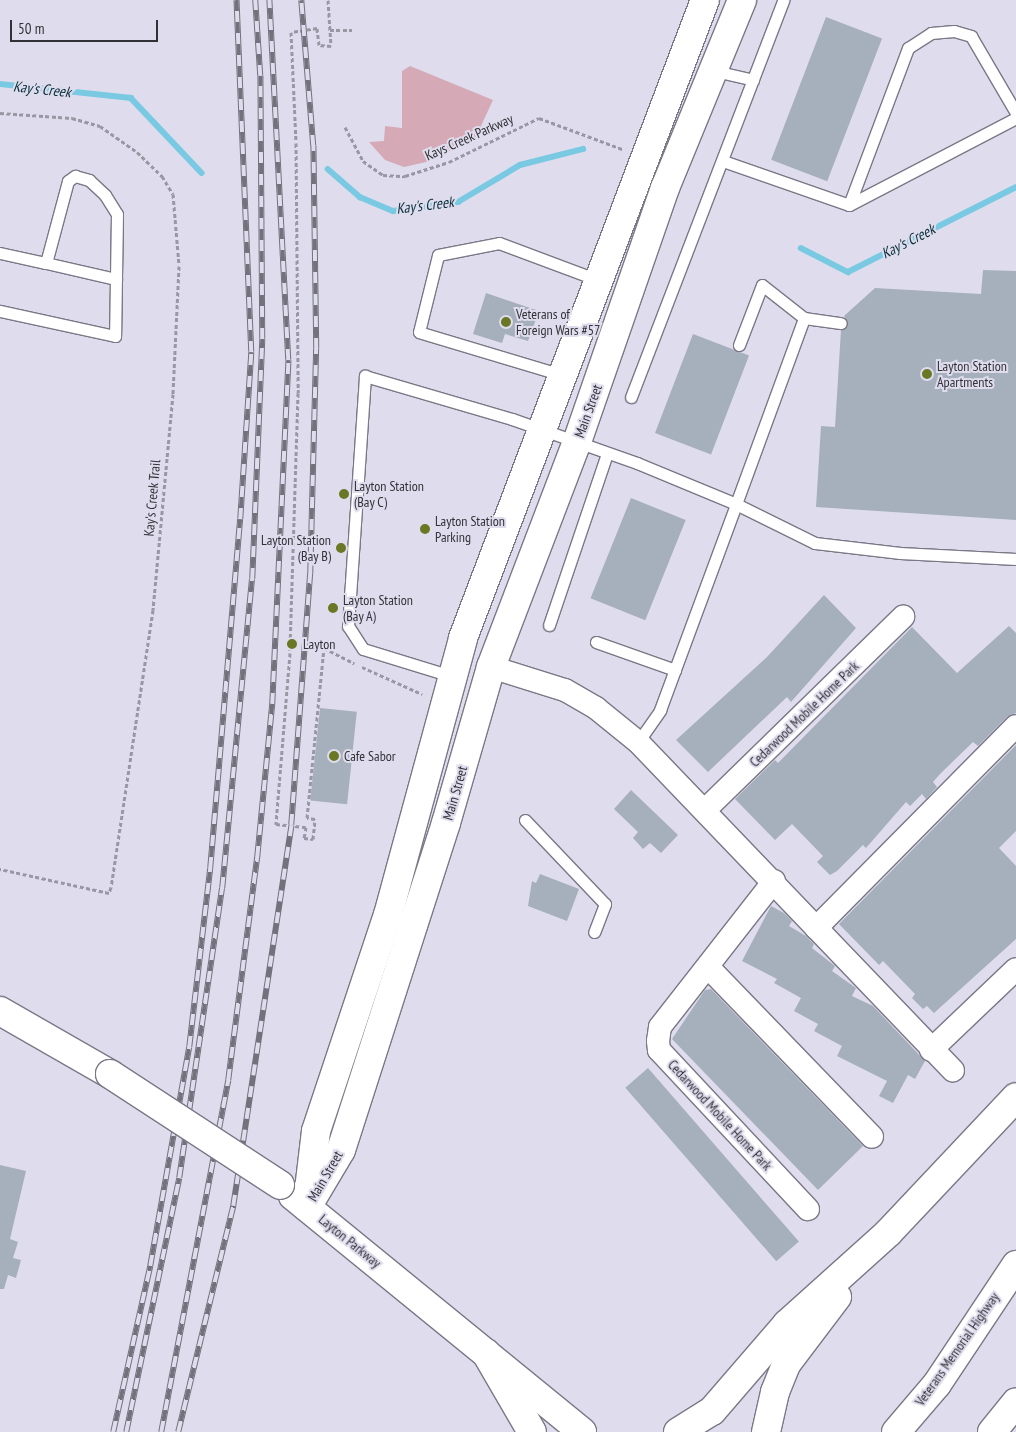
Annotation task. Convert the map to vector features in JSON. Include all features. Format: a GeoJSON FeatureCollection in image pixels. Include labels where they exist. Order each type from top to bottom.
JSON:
{"type":"FeatureCollection","features":[{"type":"Feature","properties":{"kind":"main road","name":"Main Street"},"geometry":{"type":"LineString","coordinates":[[307,1207],[316,1131],[388,915],[451,676],[541,429],[705,0]]}},
{"type":"Feature","properties":{"kind":"main road","name":"Main Street"},"geometry":{"type":"LineString","coordinates":[[307,1207],[341,1150],[446,823],[491,667],[577,442],[666,188],[715,71],[742,0]]}},
{"type":"Feature","properties":{"kind":"main road","name":"Layton Parkway"},"geometry":{"type":"LineString","coordinates":[[0,1011],[110,1074],[280,1185],[582,1432]]}},
{"type":"Feature","properties":{"kind":"main road"},"geometry":{"type":"LineString","coordinates":[[766,1432],[775,1392],[790,1358],[890,1232],[1016,1097]]}},
{"type":"Feature","properties":{"kind":"main road"},"geometry":{"type":"LineString","coordinates":[[678,1432],[712,1411],[787,1324],[890,1232]]}},
{"type":"Feature","properties":{"kind":"main road","name":"Veterans Memorial Highway"},"geometry":{"type":"LineString","coordinates":[[896,1432],[937,1384],[1016,1265]]}},
{"type":"Feature","properties":{"kind":"main road"},"geometry":{"type":"LineString","coordinates":[[486,1353],[532,1432]]}},
{"type":"Feature","properties":{"kind":"main road"},"geometry":{"type":"LineString","coordinates":[[992,1432],[1016,1402]]}},
{"type":"Feature","properties":{"kind":"street","name":"Cedarwood Mobile Home Park"},"geometry":{"type":"LineString","coordinates":[[706,810],[903,617]]}},
{"type":"Feature","properties":{"kind":"street"},"geometry":{"type":"LineString","coordinates":[[491,667],[565,690],[596,708],[638,742],[774,881],[931,1050],[953,1070]]}},
{"type":"Feature","properties":{"kind":"street"},"geometry":{"type":"LineString","coordinates":[[816,928],[1016,726]]}},
{"type":"Feature","properties":{"kind":"street","name":"Cedarwood Mobile Home Park"},"geometry":{"type":"LineString","coordinates":[[774,881],[708,968],[660,1027],[659,1050],[808,1209]]}},
{"type":"Feature","properties":{"kind":"street"},"geometry":{"type":"LineString","coordinates":[[708,968],[872,1137]]}},
{"type":"Feature","properties":{"kind":"street"},"geometry":{"type":"LineString","coordinates":[[931,1050],[1016,969]]}},
{"type":"Feature","properties":{"kind":"lane"},"geometry":{"type":"LineString","coordinates":[[631,397],[723,161],[783,0]]}},
{"type":"Feature","properties":{"kind":"lane"},"geometry":{"type":"LineString","coordinates":[[849,205],[908,48],[931,33],[954,31],[972,36],[1016,114]]}},
{"type":"Feature","properties":{"kind":"lane"},"geometry":{"type":"LineString","coordinates":[[715,71],[753,80]]}},
{"type":"Feature","properties":{"kind":"lane"},"geometry":{"type":"LineString","coordinates":[[723,161],[849,205],[1016,118]]}},
{"type":"Feature","properties":{"kind":"lane"},"geometry":{"type":"LineString","coordinates":[[0,311],[115,336],[117,214],[106,195],[89,180],[76,176],[68,181],[46,264]]}},
{"type":"Feature","properties":{"kind":"lane"},"geometry":{"type":"LineString","coordinates":[[562,375],[419,332],[438,255],[499,243],[598,280]]}},
{"type":"Feature","properties":{"kind":"lane"},"geometry":{"type":"LineString","coordinates":[[0,253],[116,279]]}},
{"type":"Feature","properties":{"kind":"lane"},"geometry":{"type":"LineString","coordinates":[[739,345],[762,285],[804,318],[841,323]]}},
{"type":"Feature","properties":{"kind":"lane"},"geometry":{"type":"LineString","coordinates":[[638,742],[660,710],[804,318]]}},
{"type":"Feature","properties":{"kind":"lane"},"geometry":{"type":"LineString","coordinates":[[451,676],[363,649],[348,626],[365,376],[541,429],[577,442],[736,504],[815,543],[900,553],[1016,560]]}},
{"type":"Feature","properties":{"kind":"lane"},"geometry":{"type":"LineString","coordinates":[[549,625],[607,454]]}},
{"type":"Feature","properties":{"kind":"lane"},"geometry":{"type":"LineString","coordinates":[[596,642],[675,670]]}},
{"type":"Feature","properties":{"kind":"lane"},"geometry":{"type":"LineString","coordinates":[[525,820],[605,904],[594,932]]}},
{"type":"Feature","properties":{"kind":"path"},"geometry":{"type":"LineString","coordinates":[[328,0],[330,46],[320,45],[317,28],[291,32],[296,143],[298,393],[290,653],[276,824],[306,827],[304,838],[314,839],[315,819],[307,818],[324,648],[422,694]]}},
{"type":"Feature","properties":{"kind":"path"},"geometry":{"type":"LineString","coordinates":[[330,30],[352,30]]}},
{"type":"Feature","properties":{"kind":"path","name":"Kay's Creek Trail"},"geometry":{"type":"LineString","coordinates":[[0,113],[72,118],[100,126],[137,152],[162,176],[173,194],[179,266],[173,394],[153,610],[111,887],[109,893],[0,869]]}},
{"type":"Feature","properties":{"kind":"path","name":"Kays Creek Parkway"},"geometry":{"type":"LineString","coordinates":[[344,128],[363,161],[383,175],[405,176],[449,162],[539,118],[622,149]]}},
{"type":"Feature","properties":{"kind":"shaded area"},"geometry":{"type":"Polygon","coordinates":[[[410,66],[493,100],[475,139],[426,162],[404,167],[385,160],[369,142],[384,141],[385,126],[402,128],[402,71],[410,66]]]}},
{"type":"Feature","properties":{"kind":"building"},"geometry":{"type":"Polygon","coordinates":[[[826,17],[882,39],[827,181],[771,160],[826,17]]]}},
{"type":"Feature","properties":{"kind":"building","name":"Layton Station Apartments"},"geometry":{"type":"Polygon","coordinates":[[[983,270],[1016,271],[1016,520],[816,507],[821,426],[835,427],[841,330],[848,324],[844,316],[875,288],[981,294],[983,270]]]}},
{"type":"Feature","properties":{"kind":"building","name":"Veterans of Foreign Wars #57"},"geometry":{"type":"Polygon","coordinates":[[[486,293],[539,311],[528,341],[505,334],[502,343],[473,334],[486,293]]]}},
{"type":"Feature","properties":{"kind":"building"},"geometry":{"type":"Polygon","coordinates":[[[693,334],[749,356],[711,454],[655,433],[693,334]]]}},
{"type":"Feature","properties":{"kind":"building"},"geometry":{"type":"Polygon","coordinates":[[[631,498],[686,520],[645,620],[591,598],[631,498]]]}},
{"type":"Feature","properties":{"kind":"building"},"geometry":{"type":"Polygon","coordinates":[[[824,595],[856,628],[791,702],[787,697],[708,772],[676,740],[767,657],[824,595]]]}},
{"type":"Feature","properties":{"kind":"building"},"geometry":{"type":"Polygon","coordinates":[[[1009,626],[1016,633],[1016,713],[1007,717],[978,746],[973,742],[933,782],[937,787],[926,799],[922,794],[910,806],[906,802],[866,848],[863,845],[837,871],[830,875],[817,862],[823,856],[792,824],[775,840],[735,799],[775,760],[778,763],[912,627],[957,673],[1009,626]]]}},
{"type":"Feature","properties":{"kind":"building","name":"Cafe Sabor"},"geometry":{"type":"Polygon","coordinates":[[[320,708],[357,712],[347,804],[310,800],[320,708]]]}},
{"type":"Feature","properties":{"kind":"building"},"geometry":{"type":"Polygon","coordinates":[[[1016,745],[1016,831],[999,848],[1016,866],[1016,939],[934,1013],[927,1006],[923,1009],[912,998],[915,994],[883,961],[879,965],[839,924],[1016,745]]]}},
{"type":"Feature","properties":{"kind":"building"},"geometry":{"type":"Polygon","coordinates":[[[631,790],[678,835],[661,853],[650,843],[643,849],[633,838],[638,832],[614,809],[631,790]]]}},
{"type":"Feature","properties":{"kind":"building"},"geometry":{"type":"Polygon","coordinates":[[[540,874],[579,889],[567,921],[528,906],[532,881],[536,883],[540,874]]]}},
{"type":"Feature","properties":{"kind":"building"},"geometry":{"type":"Polygon","coordinates":[[[771,906],[784,913],[792,921],[789,926],[806,936],[814,944],[812,948],[835,966],[832,971],[856,988],[852,996],[873,1006],[925,1061],[915,1079],[908,1075],[893,1103],[879,1096],[887,1081],[837,1056],[842,1046],[814,1031],[818,1024],[794,1011],[801,998],[774,983],[777,979],[742,961],[771,906]]]}},
{"type":"Feature","properties":{"kind":"building"},"geometry":{"type":"Polygon","coordinates":[[[711,989],[863,1146],[818,1190],[672,1039],[705,990],[711,989]]]}},
{"type":"Feature","properties":{"kind":"building"},"geometry":{"type":"Polygon","coordinates":[[[648,1068],[799,1242],[776,1261],[625,1088],[648,1068]]]}},
{"type":"Feature","properties":{"kind":"building"},"geometry":{"type":"Polygon","coordinates":[[[0,1165],[26,1171],[10,1239],[18,1242],[13,1258],[21,1260],[16,1278],[8,1275],[4,1289],[0,1289],[0,1165]]]}},
{"type":"Feature","properties":{"kind":"waterway","name":"Kay's Creek"},"geometry":{"type":"LineString","coordinates":[[0,84],[131,98],[202,173]]}},
{"type":"Feature","properties":{"kind":"waterway","name":"Kay's Creek"},"geometry":{"type":"LineString","coordinates":[[328,169],[360,197],[393,211],[458,202],[520,165],[583,149]]}},
{"type":"Feature","properties":{"kind":"waterway","name":"Kay's Creek"},"geometry":{"type":"LineString","coordinates":[[801,248],[848,272],[1016,187]]}},
{"type":"Feature","properties":{"kind":"railway"},"geometry":{"type":"LineString","coordinates":[[113,1432],[150,1266],[189,1047],[210,868],[240,519],[251,352],[236,0]]}},
{"type":"Feature","properties":{"kind":"railway"},"geometry":{"type":"LineString","coordinates":[[126,1432],[179,1178],[222,888],[252,579],[262,339],[260,76],[255,0]]}},
{"type":"Feature","properties":{"kind":"railway"},"geometry":{"type":"LineString","coordinates":[[161,1432],[228,1080],[257,857],[272,704],[288,360],[269,0]]}},
{"type":"Feature","properties":{"kind":"railway"},"geometry":{"type":"LineString","coordinates":[[178,1432],[233,1206],[291,825],[310,574],[316,349],[313,146],[301,0]]}},
{"type":"Feature","properties":{"kind":"place","name":"Veterans of Foreign Wars #57"},"geometry":{"type":"Point","coordinates":[506,322]}},
{"type":"Feature","properties":{"kind":"place","name":"Layton Station Apartments"},"geometry":{"type":"Point","coordinates":[927,374]}},
{"type":"Feature","properties":{"kind":"place","name":"Layton Station (Bay C)"},"geometry":{"type":"Point","coordinates":[344,494]}},
{"type":"Feature","properties":{"kind":"place","name":"Layton Station Parking"},"geometry":{"type":"Point","coordinates":[425,529]}},
{"type":"Feature","properties":{"kind":"place","name":"Layton Station (Bay B)"},"geometry":{"type":"Point","coordinates":[341,548]}},
{"type":"Feature","properties":{"kind":"place","name":"Layton Station (Bay A)"},"geometry":{"type":"Point","coordinates":[333,608]}},
{"type":"Feature","properties":{"kind":"place","name":"Layton"},"geometry":{"type":"Point","coordinates":[292,644]}},
{"type":"Feature","properties":{"kind":"place","name":"Cafe Sabor"},"geometry":{"type":"Point","coordinates":[334,756]}}]}
